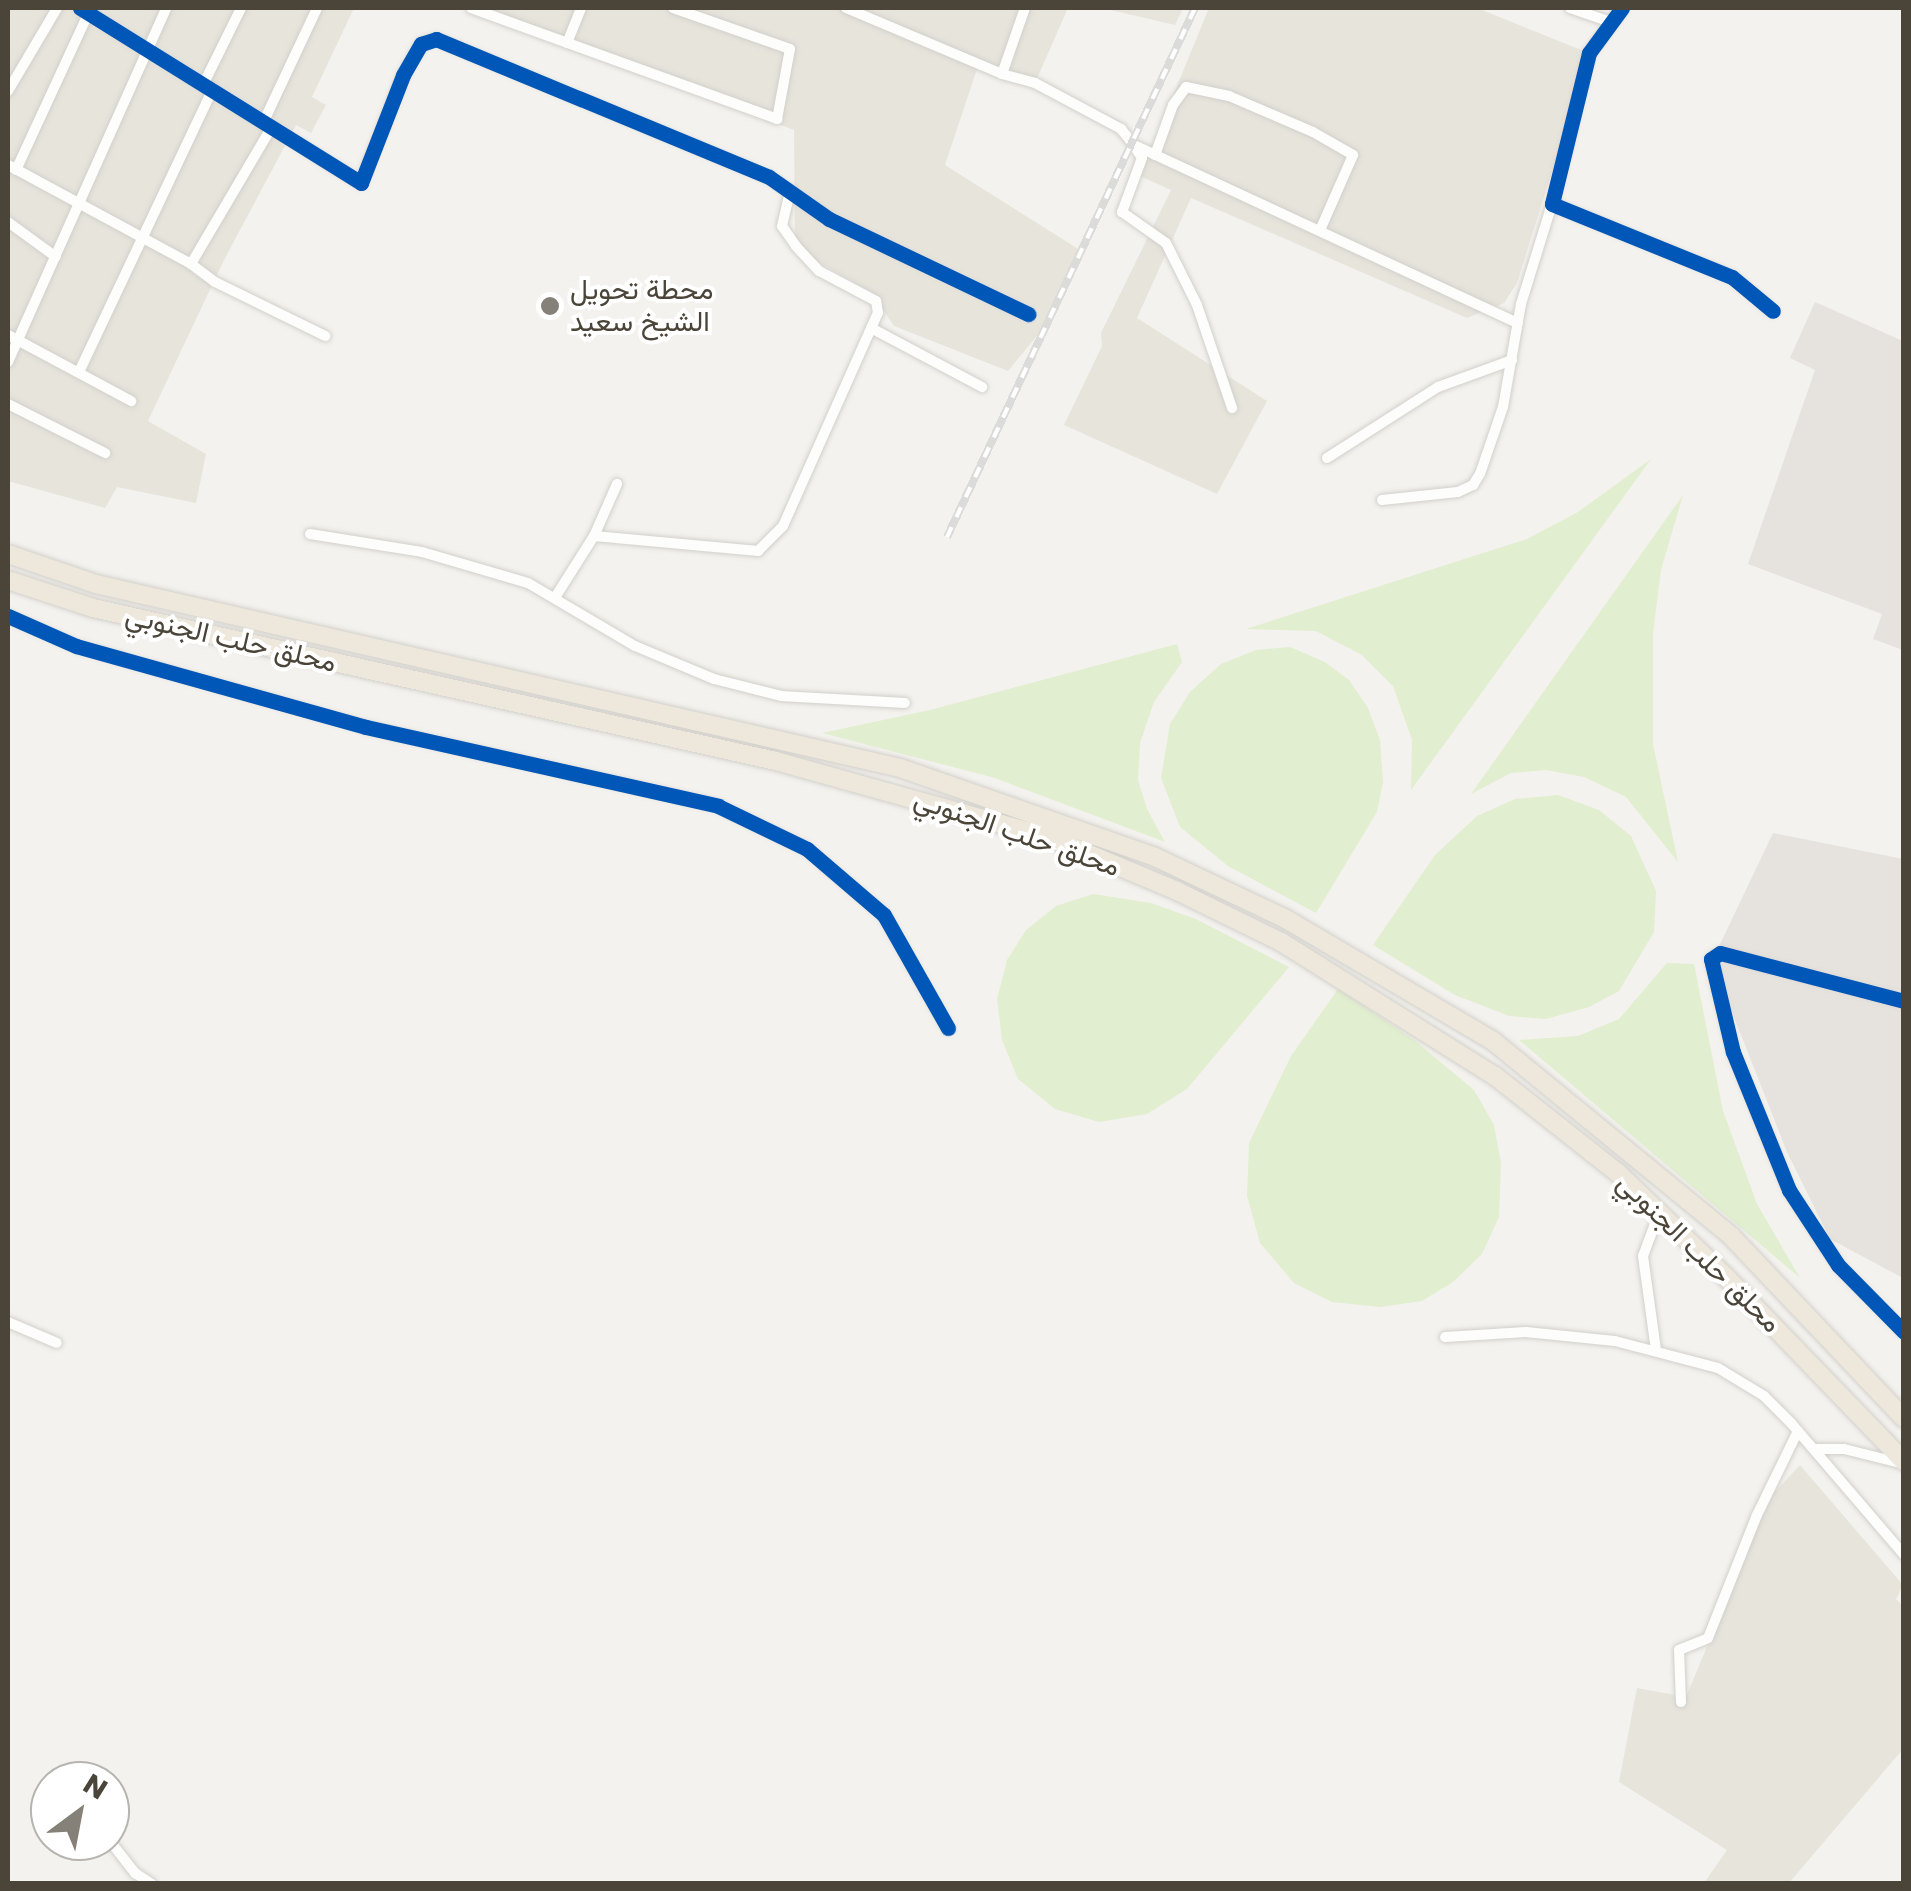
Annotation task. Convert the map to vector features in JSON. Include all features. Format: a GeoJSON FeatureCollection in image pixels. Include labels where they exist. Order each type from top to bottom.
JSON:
{"type":"FeatureCollection","features":[{"type":"Feature","properties":{"kind":"highway","name":"محلق حلب الجنوبي"},"geometry":{"type":"LineString","coordinates":[[8,554],[96,584],[900,768],[1155,857],[1286,919],[1493,1041],[1731,1236],[1904,1418]]}},
{"type":"Feature","properties":{"kind":"highway","name":"محلق حلب الجنوبي"},"geometry":{"type":"LineString","coordinates":[[8,580],[93,608],[776,761],[1051,838],[1178,891],[1281,942],[1495,1076],[1618,1173],[1904,1463]]}},
{"type":"Feature","properties":{"kind":"street"},"geometry":{"type":"LineString","coordinates":[[8,91],[11,75],[57,8]]}},
{"type":"Feature","properties":{"kind":"street"},"geometry":{"type":"LineString","coordinates":[[8,362],[13,338],[56,257],[166,8]]}},
{"type":"Feature","properties":{"kind":"street"},"geometry":{"type":"LineString","coordinates":[[79,372],[241,8]]}},
{"type":"Feature","properties":{"kind":"street"},"geometry":{"type":"LineString","coordinates":[[191,264],[267,126],[317,8]]}},
{"type":"Feature","properties":{"kind":"street"},"geometry":{"type":"LineString","coordinates":[[471,8],[776,118],[790,49],[673,8]]}},
{"type":"Feature","properties":{"kind":"street"},"geometry":{"type":"LineString","coordinates":[[567,44],[581,8]]}},
{"type":"Feature","properties":{"kind":"street"},"geometry":{"type":"LineString","coordinates":[[846,8],[1002,74],[1035,83],[1121,129],[1142,158],[1122,212],[1166,244],[1198,305],[1232,408]]}},
{"type":"Feature","properties":{"kind":"street"},"geometry":{"type":"LineString","coordinates":[[1002,74],[1026,8]]}},
{"type":"Feature","properties":{"kind":"street"},"geometry":{"type":"LineString","coordinates":[[1570,8],[1612,22]]}},
{"type":"Feature","properties":{"kind":"street"},"geometry":{"type":"LineString","coordinates":[[1382,500],[1406,494],[1433,496],[1472,485],[1502,407],[1518,322],[1589,53],[1622,8]]}},
{"type":"Feature","properties":{"kind":"street"},"geometry":{"type":"LineString","coordinates":[[325,336],[214,282],[191,264],[12,168],[87,9],[362,183],[403,74],[421,44],[436,39],[714,154],[790,190],[829,220],[1028,314]]}},
{"type":"Feature","properties":{"kind":"street"},"geometry":{"type":"LineString","coordinates":[[1155,155],[1173,105],[1186,87],[1229,96],[1313,132],[1353,156],[1320,230]]}},
{"type":"Feature","properties":{"kind":"street"},"geometry":{"type":"LineString","coordinates":[[1134,145],[1518,322]]}},
{"type":"Feature","properties":{"kind":"street"},"geometry":{"type":"LineString","coordinates":[[594,536],[758,551],[783,526],[878,312],[876,301],[820,271],[782,226],[790,190]]}},
{"type":"Feature","properties":{"kind":"street"},"geometry":{"type":"LineString","coordinates":[[1552,204],[1732,277],[1773,311]]}},
{"type":"Feature","properties":{"kind":"street"},"geometry":{"type":"LineString","coordinates":[[8,222],[56,257]]}},
{"type":"Feature","properties":{"kind":"street"},"geometry":{"type":"LineString","coordinates":[[871,328],[982,387]]}},
{"type":"Feature","properties":{"kind":"street"},"geometry":{"type":"LineString","coordinates":[[13,338],[131,401]]}},
{"type":"Feature","properties":{"kind":"street"},"geometry":{"type":"LineString","coordinates":[[1327,458],[1438,387],[1512,360]]}},
{"type":"Feature","properties":{"kind":"street"},"geometry":{"type":"LineString","coordinates":[[8,404],[104,453]]}},
{"type":"Feature","properties":{"kind":"street"},"geometry":{"type":"LineString","coordinates":[[556,596],[594,536],[617,484]]}},
{"type":"Feature","properties":{"kind":"street"},"geometry":{"type":"LineString","coordinates":[[310,534],[422,552],[501,574],[556,596],[635,646],[714,678],[782,696],[904,703]]}},
{"type":"Feature","properties":{"kind":"street"},"geometry":{"type":"LineString","coordinates":[[8,616],[76,646],[366,727],[718,806],[808,848],[884,915],[948,1028]]}},
{"type":"Feature","properties":{"kind":"street"},"geometry":{"type":"LineString","coordinates":[[1904,1001],[1720,953],[1711,959],[1733,1052],[1789,1190],[1838,1265],[1904,1332]]}},
{"type":"Feature","properties":{"kind":"street"},"geometry":{"type":"LineString","coordinates":[[1656,1350],[1643,1256],[1660,1213]]}},
{"type":"Feature","properties":{"kind":"street"},"geometry":{"type":"LineString","coordinates":[[8,1322],[57,1343]]}},
{"type":"Feature","properties":{"kind":"street"},"geometry":{"type":"LineString","coordinates":[[1445,1337],[1526,1332],[1614,1340],[1718,1368],[1764,1396],[1904,1555]]}},
{"type":"Feature","properties":{"kind":"street"},"geometry":{"type":"LineString","coordinates":[[1681,1702],[1679,1650],[1708,1638],[1757,1514],[1798,1431]]}},
{"type":"Feature","properties":{"kind":"street"},"geometry":{"type":"LineString","coordinates":[[1814,1449],[1844,1449],[1904,1463]]}},
{"type":"Feature","properties":{"kind":"street"},"geometry":{"type":"LineString","coordinates":[[126,1861],[152,1884]]}},
{"type":"Feature","properties":{"kind":"shaded area"},"geometry":{"type":"Polygon","coordinates":[[[8,8],[354,8],[312,97],[326,105],[311,133],[296,125],[223,262],[148,421],[206,454],[196,503],[117,487],[105,508],[8,481],[8,8]]]}},
{"type":"Feature","properties":{"kind":"shaded area"},"geometry":{"type":"Polygon","coordinates":[[[460,8],[1068,8],[1035,83],[979,63],[945,165],[1083,252],[1058,310],[1008,371],[894,326],[871,292],[795,249],[794,130],[460,8]]]}},
{"type":"Feature","properties":{"kind":"shaded area"},"geometry":{"type":"Polygon","coordinates":[[[1102,8],[1183,8],[1175,25],[1102,8]]]}},
{"type":"Feature","properties":{"kind":"shaded area"},"geometry":{"type":"Polygon","coordinates":[[[1209,8],[1477,8],[1589,53],[1517,283],[1504,303],[1467,318],[1191,198],[1137,318],[1267,401],[1217,494],[1064,425],[1102,346],[1101,333],[1171,190],[1140,176],[1209,8]]]}},
{"type":"Feature","properties":{"kind":"shaded area"},"geometry":{"type":"Polygon","coordinates":[[[1815,302],[1903,341],[1903,650],[1873,639],[1882,614],[1748,564],[1815,370],[1790,358],[1815,302]]]}},
{"type":"Feature","properties":{"kind":"shaded area"},"geometry":{"type":"Polygon","coordinates":[[[1773,833],[1903,859],[1903,1278],[1830,1239],[1787,1152],[1712,961],[1773,833]]]}},
{"type":"Feature","properties":{"kind":"shaded area"},"geometry":{"type":"Polygon","coordinates":[[[1800,1465],[1903,1585],[1896,1599],[1903,1606],[1903,1749],[1789,1883],[1704,1883],[1727,1850],[1619,1782],[1637,1688],[1686,1697],[1769,1498],[1800,1465]]]}},
{"type":"Feature","properties":{"kind":"green space"},"geometry":{"type":"Polygon","coordinates":[[[1651,459],[1411,790],[1412,740],[1393,686],[1362,655],[1316,631],[1246,629],[1527,539],[1578,512],[1651,459]]]}},
{"type":"Feature","properties":{"kind":"green space"},"geometry":{"type":"Polygon","coordinates":[[[1683,495],[1661,570],[1653,633],[1653,744],[1678,862],[1626,797],[1584,777],[1546,770],[1511,773],[1471,794],[1683,495]]]}},
{"type":"Feature","properties":{"kind":"green space"},"geometry":{"type":"Polygon","coordinates":[[[1177,644],[1182,662],[1154,702],[1140,743],[1138,780],[1147,809],[1165,842],[995,778],[822,733],[930,710],[1177,644]]]}},
{"type":"Feature","properties":{"kind":"green space"},"geometry":{"type":"Polygon","coordinates":[[[1290,647],[1325,662],[1349,680],[1368,708],[1380,740],[1383,782],[1377,812],[1316,913],[1228,866],[1180,827],[1161,778],[1170,724],[1190,692],[1221,664],[1256,650],[1290,647]]]}},
{"type":"Feature","properties":{"kind":"green space"},"geometry":{"type":"Polygon","coordinates":[[[1558,795],[1599,810],[1631,836],[1656,891],[1654,932],[1619,991],[1589,1007],[1546,1019],[1509,1016],[1455,995],[1373,945],[1435,855],[1477,816],[1515,799],[1558,795]]]}},
{"type":"Feature","properties":{"kind":"green space"},"geometry":{"type":"Polygon","coordinates":[[[1093,894],[1151,903],[1196,919],[1289,967],[1187,1089],[1147,1114],[1099,1122],[1055,1109],[1018,1079],[1002,1040],[997,999],[1007,960],[1026,930],[1056,906],[1093,894]]]}},
{"type":"Feature","properties":{"kind":"green space"},"geometry":{"type":"Polygon","coordinates":[[[1667,963],[1694,964],[1723,1111],[1757,1204],[1800,1278],[1519,1040],[1578,1036],[1619,1019],[1667,963]]]}},
{"type":"Feature","properties":{"kind":"green space"},"geometry":{"type":"Polygon","coordinates":[[[1338,989],[1413,1039],[1474,1090],[1494,1125],[1501,1163],[1499,1217],[1482,1254],[1453,1282],[1422,1301],[1380,1307],[1332,1302],[1294,1283],[1260,1243],[1247,1196],[1249,1143],[1291,1056],[1338,989]]]}},
{"type":"Feature","properties":{"kind":"railway"},"geometry":{"type":"LineString","coordinates":[[947,537],[1195,8]]}},
{"type":"Feature","properties":{"kind":"cycle path"},"geometry":{"type":"LineString","coordinates":[[80,8],[361,183],[403,75],[421,44],[436,39],[769,177],[829,219],[1028,314]]}},
{"type":"Feature","properties":{"kind":"cycle path"},"geometry":{"type":"LineString","coordinates":[[1622,8],[1589,53],[1552,204],[1732,277],[1773,311]]}},
{"type":"Feature","properties":{"kind":"cycle path"},"geometry":{"type":"LineString","coordinates":[[8,616],[76,646],[366,727],[718,806],[807,849],[884,915],[948,1028]]}},
{"type":"Feature","properties":{"kind":"cycle path"},"geometry":{"type":"LineString","coordinates":[[1904,1001],[1720,953],[1711,959],[1733,1052],[1789,1190],[1838,1265],[1904,1332]]}},
{"type":"Feature","properties":{"kind":"place","name":"محطة تحويل الشيخ سعيد"},"geometry":{"type":"Point","coordinates":[550,306]}}]}
